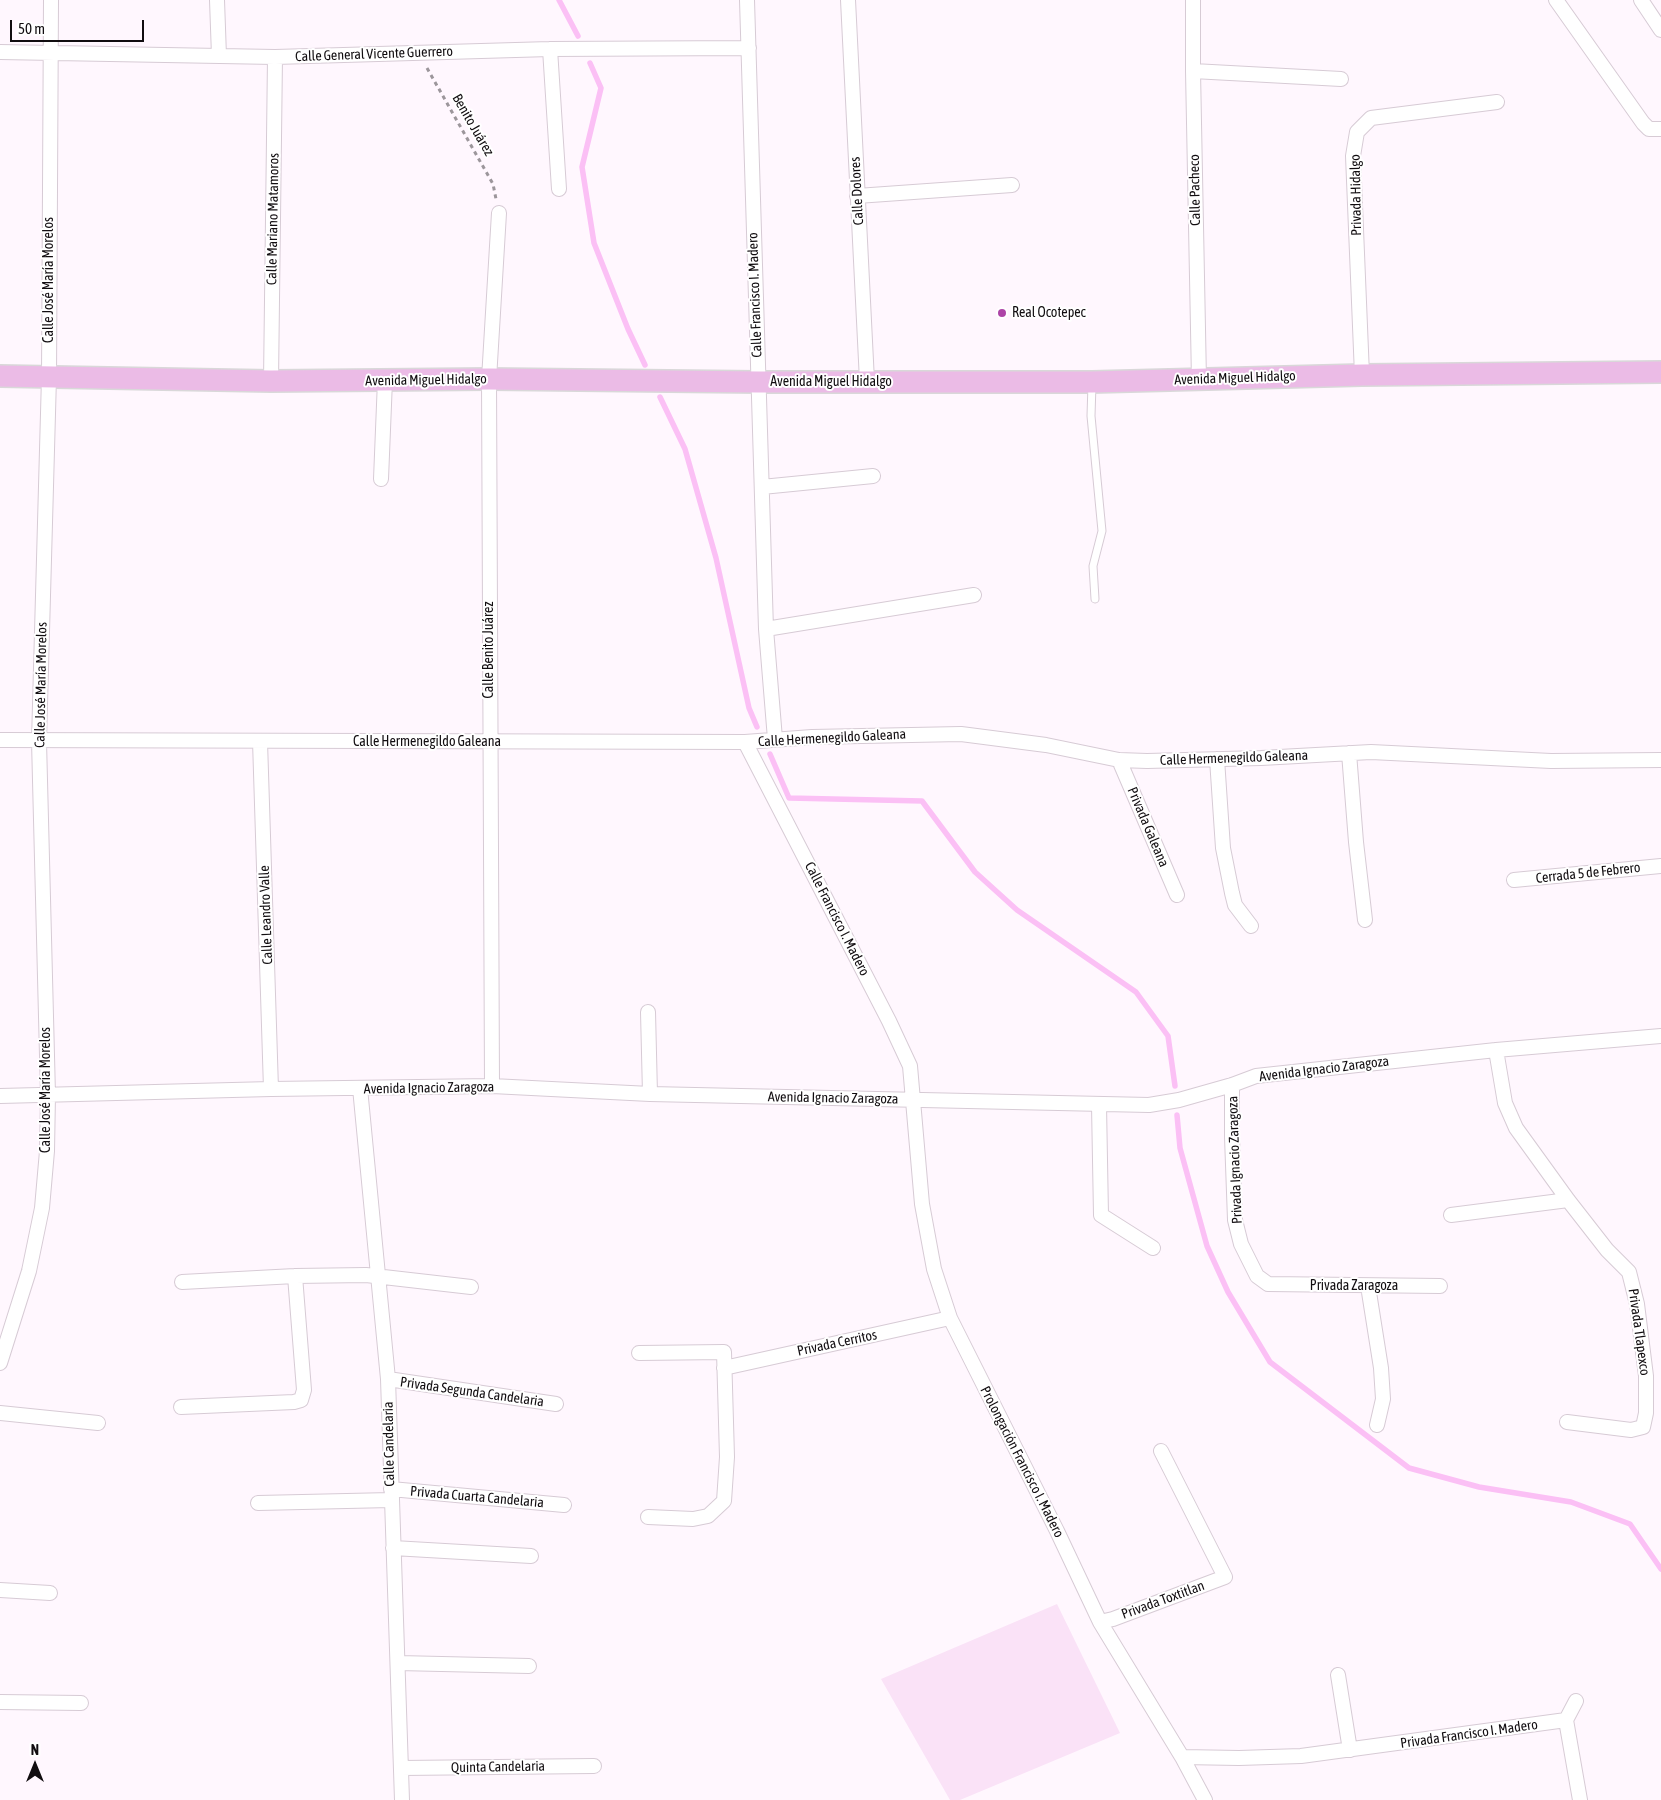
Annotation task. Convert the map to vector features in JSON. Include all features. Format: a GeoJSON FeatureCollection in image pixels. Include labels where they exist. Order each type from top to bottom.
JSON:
{"type":"FeatureCollection","features":[{"type":"Feature","properties":{"kind":"main road","name":"Avenida Miguel Hidalgo"},"geometry":{"type":"LineString","coordinates":[[0,376],[272,380],[489,379],[758,382],[1092,382],[1362,375],[1661,372]]}},
{"type":"Feature","properties":{"kind":"street","name":"Calle José María Morelos"},"geometry":{"type":"LineString","coordinates":[[0,1363],[29,1271],[42,1208],[47,1152],[48,1095],[39,741],[48,377],[51,0]]}},
{"type":"Feature","properties":{"kind":"street"},"geometry":{"type":"LineString","coordinates":[[217,0],[219,56]]}},
{"type":"Feature","properties":{"kind":"street","name":"Calle Francisco I. Madero"},"geometry":{"type":"LineString","coordinates":[[747,0],[766,629],[775,739]]}},
{"type":"Feature","properties":{"kind":"street","name":"Calle Dolores"},"geometry":{"type":"LineString","coordinates":[[848,0],[868,381]]}},
{"type":"Feature","properties":{"kind":"street","name":"Calle Pacheco"},"geometry":{"type":"LineString","coordinates":[[1193,0],[1199,380]]}},
{"type":"Feature","properties":{"kind":"street"},"geometry":{"type":"LineString","coordinates":[[1556,0],[1643,123],[1649,129],[1661,129]]}},
{"type":"Feature","properties":{"kind":"street"},"geometry":{"type":"LineString","coordinates":[[1641,0],[1661,30]]}},
{"type":"Feature","properties":{"kind":"street","name":"Calle General Vicente Guerrero"},"geometry":{"type":"LineString","coordinates":[[0,52],[275,57],[550,49],[748,48]]}},
{"type":"Feature","properties":{"kind":"street"},"geometry":{"type":"LineString","coordinates":[[550,49],[559,190]]}},
{"type":"Feature","properties":{"kind":"street","name":"Calle Mariano Matamoros"},"geometry":{"type":"LineString","coordinates":[[272,380],[275,57]]}},
{"type":"Feature","properties":{"kind":"street"},"geometry":{"type":"LineString","coordinates":[[1193,71],[1341,79]]}},
{"type":"Feature","properties":{"kind":"street","name":"Privada Hidalgo"},"geometry":{"type":"LineString","coordinates":[[1362,375],[1353,156],[1358,132],[1371,118],[1497,102]]}},
{"type":"Feature","properties":{"kind":"street"},"geometry":{"type":"LineString","coordinates":[[857,196],[1012,185]]}},
{"type":"Feature","properties":{"kind":"street","name":"Calle Benito Juárez"},"geometry":{"type":"LineString","coordinates":[[492,1086],[489,742],[489,379],[499,214]]}},
{"type":"Feature","properties":{"kind":"street"},"geometry":{"type":"LineString","coordinates":[[381,480],[385,380]]}},
{"type":"Feature","properties":{"kind":"street"},"geometry":{"type":"LineString","coordinates":[[762,488],[873,476]]}},
{"type":"Feature","properties":{"kind":"street"},"geometry":{"type":"LineString","coordinates":[[766,629],[974,595]]}},
{"type":"Feature","properties":{"kind":"street","name":"Calle Hermenegildo Galeana"},"geometry":{"type":"LineString","coordinates":[[0,740],[745,742],[812,737],[961,734],[1046,745],[1118,760],[1217,759],[1371,752],[1550,761],[1661,760]]}},
{"type":"Feature","properties":{"kind":"street","name":"Calle Leandro Valle"},"geometry":{"type":"LineString","coordinates":[[260,741],[271,1089]]}},
{"type":"Feature","properties":{"kind":"street","name":"Calle Francisco I. Madero"},"geometry":{"type":"LineString","coordinates":[[745,742],[889,1021],[910,1066],[913,1099]]}},
{"type":"Feature","properties":{"kind":"street"},"geometry":{"type":"LineString","coordinates":[[1349,753],[1356,842],[1365,920]]}},
{"type":"Feature","properties":{"kind":"street"},"geometry":{"type":"LineString","coordinates":[[1217,759],[1222,848],[1236,905],[1251,926]]}},
{"type":"Feature","properties":{"kind":"street","name":"Privada Galeana"},"geometry":{"type":"LineString","coordinates":[[1118,760],[1177,895]]}},
{"type":"Feature","properties":{"kind":"street","name":"Cerrada 5 de Febrero"},"geometry":{"type":"LineString","coordinates":[[1514,880],[1661,866]]}},
{"type":"Feature","properties":{"kind":"street"},"geometry":{"type":"LineString","coordinates":[[648,1012],[650,1094]]}},
{"type":"Feature","properties":{"kind":"street","name":"Avenida Ignacio Zaragoza"},"geometry":{"type":"LineString","coordinates":[[0,1096],[492,1086],[650,1094],[1149,1105],[1179,1100],[1256,1076],[1496,1050],[1661,1036]]}},
{"type":"Feature","properties":{"kind":"street","name":"Privada Tlapexco"},"geometry":{"type":"LineString","coordinates":[[1496,1050],[1505,1103],[1516,1128],[1607,1250],[1629,1272],[1637,1304],[1646,1376],[1646,1413],[1643,1427],[1631,1430],[1567,1422]]}},
{"type":"Feature","properties":{"kind":"street","name":"Privada Ignacio Zaragoza"},"geometry":{"type":"LineString","coordinates":[[1232,1085],[1235,1220],[1241,1244],[1257,1276],[1268,1284]]}},
{"type":"Feature","properties":{"kind":"street","name":"Calle Candelaria"},"geometry":{"type":"LineString","coordinates":[[360,1088],[388,1379],[402,1800]]}},
{"type":"Feature","properties":{"kind":"street","name":"Prolongación Francisco I. Madero"},"geometry":{"type":"LineString","coordinates":[[913,1099],[922,1204],[934,1269],[950,1318],[1100,1622],[1182,1757],[1205,1800]]}},
{"type":"Feature","properties":{"kind":"street"},"geometry":{"type":"LineString","coordinates":[[1099,1105],[1101,1215],[1153,1248]]}},
{"type":"Feature","properties":{"kind":"street"},"geometry":{"type":"LineString","coordinates":[[1451,1216],[1568,1200]]}},
{"type":"Feature","properties":{"kind":"street"},"geometry":{"type":"LineString","coordinates":[[181,1407],[294,1402],[301,1400],[304,1390],[294,1276]]}},
{"type":"Feature","properties":{"kind":"street"},"geometry":{"type":"LineString","coordinates":[[182,1282],[294,1276],[378,1276],[471,1288]]}},
{"type":"Feature","properties":{"kind":"street","name":"Privada Zaragoza"},"geometry":{"type":"LineString","coordinates":[[1268,1284],[1440,1286]]}},
{"type":"Feature","properties":{"kind":"street"},"geometry":{"type":"LineString","coordinates":[[1368,1286],[1381,1368],[1383,1399],[1378,1425]]}},
{"type":"Feature","properties":{"kind":"street","name":"Privada Cerritos"},"geometry":{"type":"LineString","coordinates":[[724,1368],[950,1318]]}},
{"type":"Feature","properties":{"kind":"street"},"geometry":{"type":"LineString","coordinates":[[640,1353],[724,1352],[727,1458],[724,1501],[708,1516],[693,1519],[648,1517]]}},
{"type":"Feature","properties":{"kind":"street","name":"Privada Segunda Candelaria"},"geometry":{"type":"LineString","coordinates":[[388,1379],[556,1404]]}},
{"type":"Feature","properties":{"kind":"street"},"geometry":{"type":"LineString","coordinates":[[0,1413],[98,1423]]}},
{"type":"Feature","properties":{"kind":"street","name":"Privada Toxtitlan"},"geometry":{"type":"LineString","coordinates":[[1100,1622],[1113,1619],[1225,1576],[1160,1451]]}},
{"type":"Feature","properties":{"kind":"street","name":"Privada Cuarta Candelaria"},"geometry":{"type":"LineString","coordinates":[[258,1503],[391,1494],[564,1505]]}},
{"type":"Feature","properties":{"kind":"street"},"geometry":{"type":"LineString","coordinates":[[393,1548],[531,1556]]}},
{"type":"Feature","properties":{"kind":"street"},"geometry":{"type":"LineString","coordinates":[[0,1590],[50,1593]]}},
{"type":"Feature","properties":{"kind":"street"},"geometry":{"type":"LineString","coordinates":[[398,1663],[529,1666]]}},
{"type":"Feature","properties":{"kind":"street"},"geometry":{"type":"LineString","coordinates":[[1338,1675],[1350,1750]]}},
{"type":"Feature","properties":{"kind":"street"},"geometry":{"type":"LineString","coordinates":[[1576,1701],[1566,1720],[1580,1800]]}},
{"type":"Feature","properties":{"kind":"street"},"geometry":{"type":"LineString","coordinates":[[0,1702],[81,1703]]}},
{"type":"Feature","properties":{"kind":"street","name":"Privada Francisco I. Madero"},"geometry":{"type":"LineString","coordinates":[[1182,1757],[1239,1758],[1292,1756],[1350,1750],[1566,1720]]}},
{"type":"Feature","properties":{"kind":"street","name":"Quinta Candelaria"},"geometry":{"type":"LineString","coordinates":[[401,1768],[594,1766]]}},
{"type":"Feature","properties":{"kind":"lane"},"geometry":{"type":"LineString","coordinates":[[1092,382],[1091,416],[1102,531],[1094,566],[1095,599]]}},
{"type":"Feature","properties":{"kind":"path","name":"Benito Juárez"},"geometry":{"type":"LineString","coordinates":[[418,52],[494,184],[499,214]]}},
{"type":"Feature","properties":{"kind":"shaded area"},"geometry":{"type":"Polygon","coordinates":[[[1057,1604],[1120,1733],[960,1800],[950,1800],[881,1679],[1057,1604]]]}},
{"type":"Feature","properties":{"kind":"waterway"},"geometry":{"type":"LineString","coordinates":[[559,0],[578,36]]}},
{"type":"Feature","properties":{"kind":"waterway"},"geometry":{"type":"LineString","coordinates":[[590,63],[601,88],[582,167],[594,243],[628,329],[645,365]]}},
{"type":"Feature","properties":{"kind":"waterway"},"geometry":{"type":"LineString","coordinates":[[660,397],[685,449],[716,558],[749,708],[757,727]]}},
{"type":"Feature","properties":{"kind":"waterway"},"geometry":{"type":"LineString","coordinates":[[770,754],[789,798],[922,801],[975,872],[1017,910],[1136,992],[1168,1036],[1175,1086]]}},
{"type":"Feature","properties":{"kind":"waterway"},"geometry":{"type":"LineString","coordinates":[[1177,1115],[1180,1148],[1207,1246],[1228,1292],[1270,1362],[1409,1468],[1479,1487],[1571,1502],[1630,1524],[1661,1569]]}},
{"type":"Feature","properties":{"kind":"place","name":"Real Ocotepec"},"geometry":{"type":"Point","coordinates":[1002,313]}}]}
